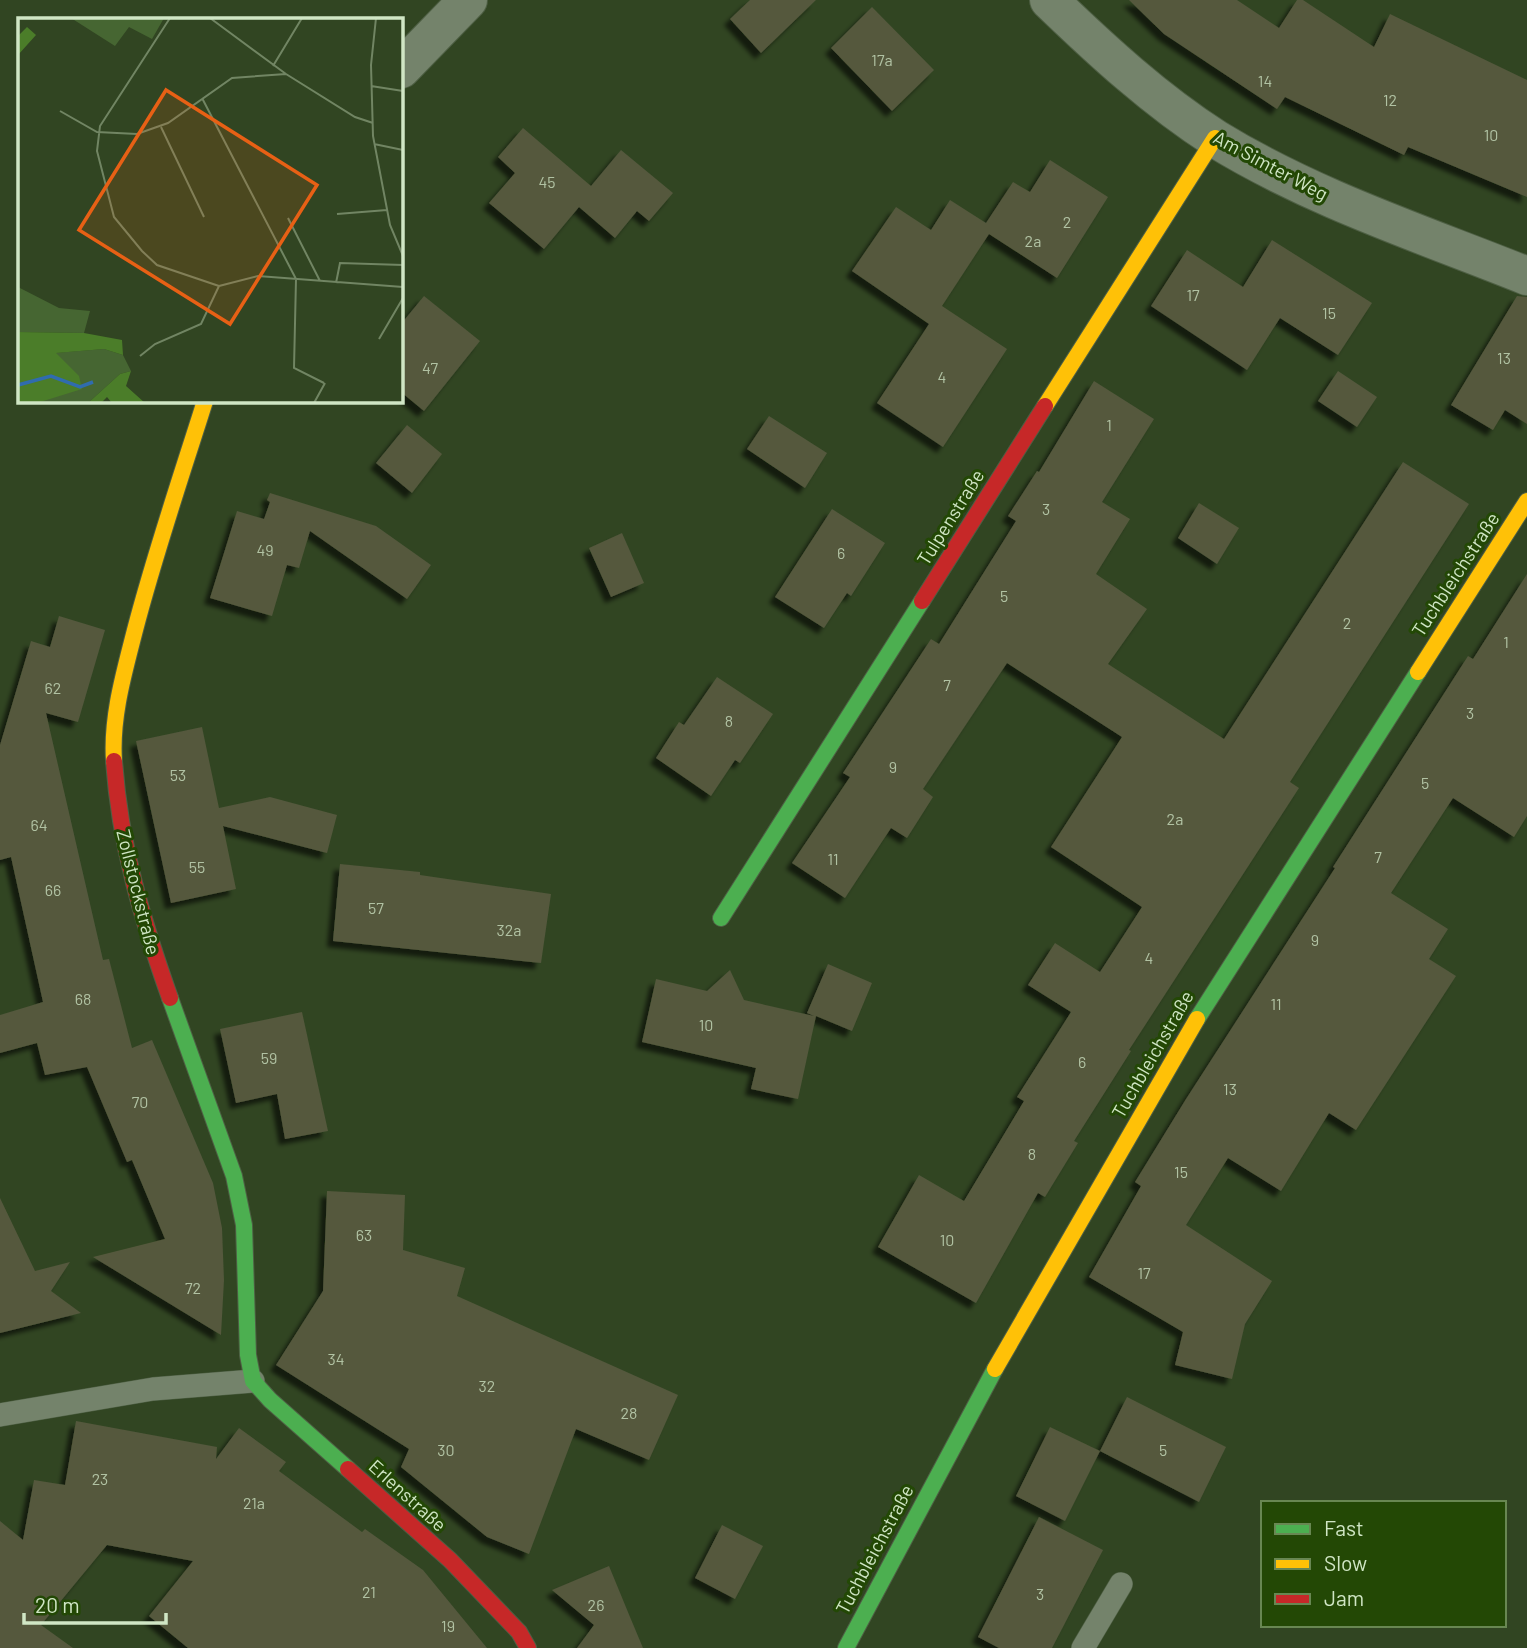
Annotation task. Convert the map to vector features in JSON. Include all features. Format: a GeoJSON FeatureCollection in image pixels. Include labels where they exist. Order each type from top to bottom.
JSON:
{"type":"FeatureCollection","features":[{"type":"Feature","properties":{"kind":"street"},"geometry":{"type":"LineString","coordinates":[[402,68],[468,0]]}},
{"type":"Feature","properties":{"kind":"street","name":"Am Simter Weg"},"geometry":{"type":"LineString","coordinates":[[1049,0],[1143,86],[1215,138],[1279,174],[1349,205],[1527,276]]}},
{"type":"Feature","properties":{"kind":"street","name":"Tulpenstraße"},"geometry":{"type":"LineString","coordinates":[[721,918],[1215,138]]}},
{"type":"Feature","properties":{"kind":"street","name":"Zollstockstraße"},"geometry":{"type":"LineString","coordinates":[[205,402],[143,599],[121,684],[113,741],[116,789],[125,852],[144,925],[234,1176],[244,1225],[248,1355],[253,1381]]}},
{"type":"Feature","properties":{"kind":"street","name":"Tuchbleichstraße"},"geometry":{"type":"LineString","coordinates":[[846,1648],[1005,1350],[1217,984],[1527,501]]}},
{"type":"Feature","properties":{"kind":"street","name":"Erlenstraße"},"geometry":{"type":"LineString","coordinates":[[253,1381],[450,1560],[519,1633],[528,1648]]}},
{"type":"Feature","properties":{"kind":"lane"},"geometry":{"type":"LineString","coordinates":[[0,1415],[153,1389],[253,1381]]}},
{"type":"Feature","properties":{"kind":"lane"},"geometry":{"type":"LineString","coordinates":[[1083,1648],[1121,1584]]}},
{"type":"Feature","properties":{"kind":"building"},"geometry":{"type":"Polygon","coordinates":[[[750,0],[816,0],[761,53],[730,19],[750,0]]]}},
{"type":"Feature","properties":{"kind":"building"},"geometry":{"type":"Polygon","coordinates":[[[1129,0],[1237,0],[1279,28],[1297,0],[1303,0],[1374,47],[1390,14],[1527,80],[1527,197],[1408,147],[1404,155],[1285,97],[1277,109],[1164,34],[1129,0]]]}},
{"type":"Feature","properties":{"kind":"building"},"geometry":{"type":"Polygon","coordinates":[[[872,7],[934,70],[892,111],[831,48],[872,7]]]}},
{"type":"Feature","properties":{"kind":"building"},"geometry":{"type":"Polygon","coordinates":[[[523,128],[591,186],[621,150],[673,193],[649,221],[637,211],[615,238],[579,207],[544,249],[489,203],[515,173],[498,157],[523,128]]]}},
{"type":"Feature","properties":{"kind":"building"},"geometry":{"type":"Polygon","coordinates":[[[1050,160],[1108,197],[1057,278],[989,234],[942,306],[1007,349],[943,447],[877,403],[929,324],[852,271],[896,207],[931,230],[950,200],[986,223],[1013,182],[1030,192],[1050,160]]]}},
{"type":"Feature","properties":{"kind":"building"},"geometry":{"type":"Polygon","coordinates":[[[1272,240],[1372,303],[1338,355],[1280,318],[1247,370],[1151,306],[1187,250],[1243,287],[1272,240]]]}},
{"type":"Feature","properties":{"kind":"building"},"geometry":{"type":"Polygon","coordinates":[[[424,296],[480,341],[424,411],[402,393],[402,323],[424,296]]]}},
{"type":"Feature","properties":{"kind":"building"},"geometry":{"type":"Polygon","coordinates":[[[1517,296],[1527,297],[1527,424],[1505,410],[1493,430],[1451,405],[1517,296]]]}},
{"type":"Feature","properties":{"kind":"building"},"geometry":{"type":"Polygon","coordinates":[[[1338,371],[1377,397],[1357,427],[1318,401],[1338,371]]]}},
{"type":"Feature","properties":{"kind":"building"},"geometry":{"type":"Polygon","coordinates":[[[1094,381],[1154,419],[1102,502],[1130,519],[1096,574],[1147,609],[1108,664],[1224,739],[1403,462],[1469,504],[1290,782],[1299,788],[1129,1050],[1131,1051],[1074,1141],[1078,1143],[1045,1197],[1038,1193],[976,1303],[878,1247],[919,1175],[964,1201],[1024,1101],[1017,1097],[1071,1012],[1028,985],[1055,943],[1100,972],[1142,907],[1051,847],[1122,737],[1007,663],[923,789],[933,797],[907,838],[891,828],[845,898],[792,863],[850,777],[843,773],[931,639],[939,644],[1016,521],[1008,516],[1037,471],[1039,472],[1094,381]]]}},
{"type":"Feature","properties":{"kind":"building"},"geometry":{"type":"Polygon","coordinates":[[[769,416],[827,453],[805,488],[747,449],[769,416]]]}},
{"type":"Feature","properties":{"kind":"building"},"geometry":{"type":"Polygon","coordinates":[[[407,425],[442,454],[412,493],[376,463],[407,425]]]}},
{"type":"Feature","properties":{"kind":"building"},"geometry":{"type":"Polygon","coordinates":[[[270,493],[376,526],[431,565],[407,599],[310,531],[299,568],[287,565],[272,616],[210,598],[237,511],[264,519],[270,493]]]}},
{"type":"Feature","properties":{"kind":"building"},"geometry":{"type":"Polygon","coordinates":[[[1199,503],[1239,528],[1217,564],[1178,538],[1199,503]]]}},
{"type":"Feature","properties":{"kind":"building"},"geometry":{"type":"Polygon","coordinates":[[[832,509],[885,543],[851,596],[847,593],[824,628],[775,597],[832,509]]]}},
{"type":"Feature","properties":{"kind":"building"},"geometry":{"type":"Polygon","coordinates":[[[622,533],[644,583],[611,597],[589,548],[622,533]]]}},
{"type":"Feature","properties":{"kind":"building"},"geometry":{"type":"Polygon","coordinates":[[[1527,574],[1527,816],[1514,837],[1453,798],[1391,893],[1448,929],[1429,959],[1456,976],[1356,1130],[1329,1113],[1281,1191],[1228,1158],[1186,1225],[1272,1281],[1245,1324],[1232,1379],[1175,1365],[1183,1332],[1089,1277],[1141,1186],[1135,1182],[1186,1099],[1468,656],[1473,659],[1527,574]]]}},
{"type":"Feature","properties":{"kind":"building"},"geometry":{"type":"Polygon","coordinates":[[[59,616],[105,630],[78,722],[46,713],[103,960],[109,959],[132,1048],[152,1040],[213,1183],[222,1228],[224,1280],[221,1335],[93,1257],[165,1239],[132,1160],[127,1162],[87,1067],[45,1075],[37,1043],[0,1053],[0,1015],[43,1002],[11,857],[0,860],[0,745],[31,641],[50,647],[59,616]]]}},
{"type":"Feature","properties":{"kind":"building"},"geometry":{"type":"Polygon","coordinates":[[[717,677],[773,714],[740,763],[735,760],[711,796],[656,758],[679,722],[684,725],[717,677]]]}},
{"type":"Feature","properties":{"kind":"building"},"geometry":{"type":"Polygon","coordinates":[[[202,727],[219,808],[270,797],[337,815],[327,853],[223,826],[236,889],[171,903],[136,741],[202,727]]]}},
{"type":"Feature","properties":{"kind":"building"},"geometry":{"type":"Polygon","coordinates":[[[340,864],[420,872],[420,875],[551,894],[541,963],[333,941],[340,864]]]}},
{"type":"Feature","properties":{"kind":"building"},"geometry":{"type":"Polygon","coordinates":[[[828,964],[872,983],[852,1031],[816,1016],[798,1099],[751,1089],[756,1068],[642,1042],[656,979],[707,991],[730,970],[744,1000],[814,1016],[807,1013],[828,964]]]}},
{"type":"Feature","properties":{"kind":"building"},"geometry":{"type":"Polygon","coordinates":[[[302,1012],[328,1131],[285,1139],[277,1094],[236,1103],[220,1029],[302,1012]]]}},
{"type":"Feature","properties":{"kind":"building"},"geometry":{"type":"Polygon","coordinates":[[[327,1191],[405,1195],[403,1250],[465,1268],[457,1296],[678,1395],[649,1460],[576,1429],[529,1554],[487,1537],[401,1467],[409,1449],[276,1365],[323,1291],[327,1191]]]}},
{"type":"Feature","properties":{"kind":"building"},"geometry":{"type":"Polygon","coordinates":[[[0,1198],[35,1271],[70,1262],[51,1291],[81,1313],[0,1333],[0,1198]]]}},
{"type":"Feature","properties":{"kind":"building"},"geometry":{"type":"Polygon","coordinates":[[[1127,1397],[1226,1447],[1199,1502],[1100,1451],[1127,1397]]]}},
{"type":"Feature","properties":{"kind":"building"},"geometry":{"type":"Polygon","coordinates":[[[76,1421],[217,1447],[216,1459],[239,1428],[286,1462],[279,1471],[362,1532],[365,1529],[423,1570],[487,1648],[188,1648],[149,1616],[193,1561],[107,1545],[41,1625],[73,1648],[0,1648],[0,1521],[23,1540],[34,1480],[65,1485],[76,1421]]]}},
{"type":"Feature","properties":{"kind":"building"},"geometry":{"type":"Polygon","coordinates":[[[1050,1427],[1100,1451],[1065,1521],[1016,1496],[1050,1427]]]}},
{"type":"Feature","properties":{"kind":"building"},"geometry":{"type":"Polygon","coordinates":[[[1039,1517],[1103,1550],[1052,1648],[999,1648],[978,1637],[1039,1517]]]}},
{"type":"Feature","properties":{"kind":"building"},"geometry":{"type":"Polygon","coordinates":[[[722,1525],[763,1546],[735,1599],[695,1578],[722,1525]]]}},
{"type":"Feature","properties":{"kind":"building"},"geometry":{"type":"Polygon","coordinates":[[[609,1566],[643,1648],[577,1648],[594,1625],[552,1590],[609,1566]]]}},
{"type":"Feature","properties":{"kind":"traffic: fast"},"geometry":{"type":"LineString","coordinates":[[721,918],[922,601]]}},
{"type":"Feature","properties":{"kind":"traffic: fast"},"geometry":{"type":"LineString","coordinates":[[1197,1019],[1418,672]]}},
{"type":"Feature","properties":{"kind":"traffic: fast"},"geometry":{"type":"LineString","coordinates":[[170,998],[234,1176],[244,1225],[248,1355],[253,1381],[270,1400],[348,1469]]}},
{"type":"Feature","properties":{"kind":"traffic: fast"},"geometry":{"type":"LineString","coordinates":[[846,1648],[995,1369]]}},
{"type":"Feature","properties":{"kind":"traffic: slow"},"geometry":{"type":"LineString","coordinates":[[1045,406],[1215,138]]}},
{"type":"Feature","properties":{"kind":"traffic: slow"},"geometry":{"type":"LineString","coordinates":[[114,761],[116,712],[127,662],[151,572],[205,402]]}},
{"type":"Feature","properties":{"kind":"traffic: slow"},"geometry":{"type":"LineString","coordinates":[[1418,672],[1527,501]]}},
{"type":"Feature","properties":{"kind":"traffic: slow"},"geometry":{"type":"LineString","coordinates":[[995,1369],[1197,1019]]}},
{"type":"Feature","properties":{"kind":"traffic: jam"},"geometry":{"type":"LineString","coordinates":[[922,601],[1045,406]]}},
{"type":"Feature","properties":{"kind":"traffic: jam"},"geometry":{"type":"LineString","coordinates":[[114,761],[127,853],[150,940],[170,998]]}},
{"type":"Feature","properties":{"kind":"traffic: jam"},"geometry":{"type":"LineString","coordinates":[[348,1469],[450,1560],[519,1632],[528,1648]]}}]}
